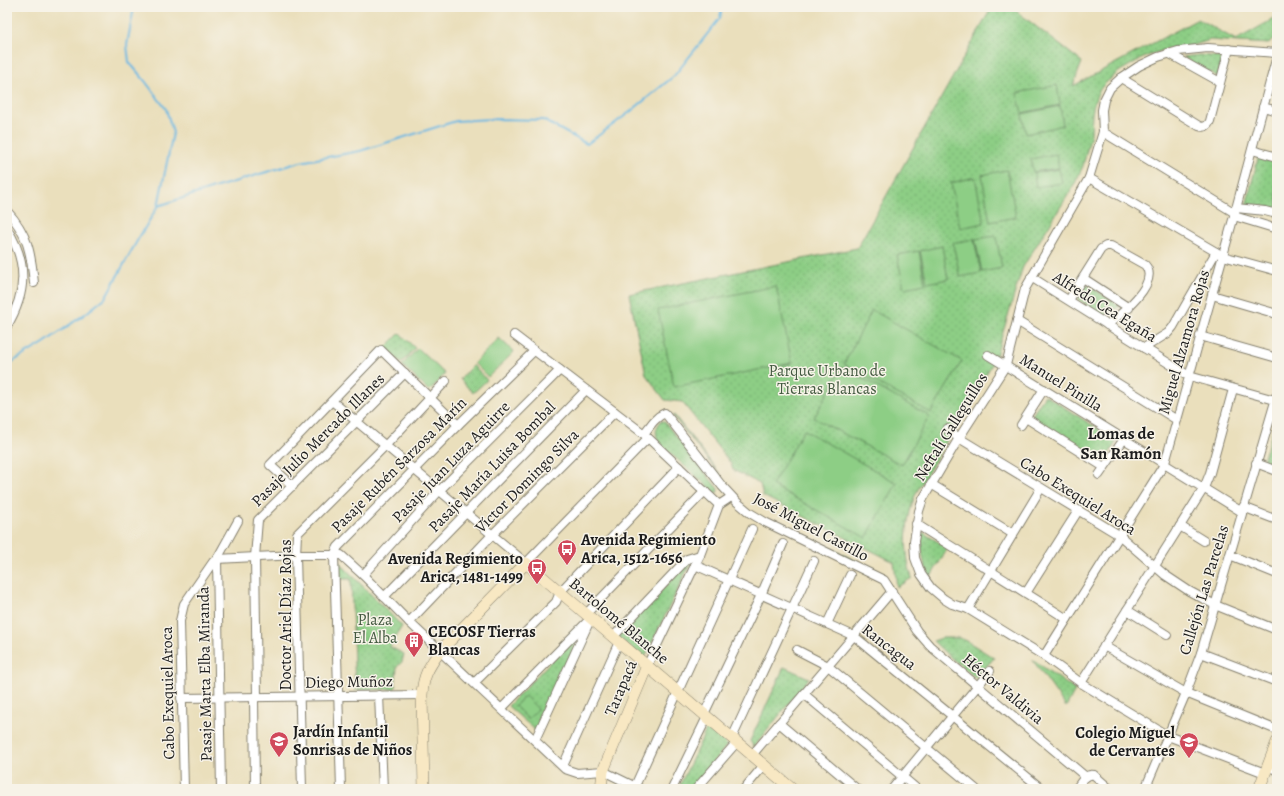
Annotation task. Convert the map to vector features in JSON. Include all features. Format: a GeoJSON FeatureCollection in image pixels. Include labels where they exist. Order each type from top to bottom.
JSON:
{"type":"FeatureCollection","features":[{"type":"Feature","properties":{"kind":"street","name":"Neftalí Galleguillos"},"geometry":{"type":"LineString","coordinates":[[1270,770],[1168,736],[1081,683],[1044,656],[968,609],[952,604],[931,588],[926,581],[918,566],[914,550],[918,511],[931,484],[1006,365],[1025,289],[1089,178],[1103,132],[1102,110],[1104,100],[1110,88],[1121,78],[1139,66],[1168,53],[1198,48],[1229,49],[1277,54]]}},
{"type":"Feature","properties":{"kind":"street"},"geometry":{"type":"LineString","coordinates":[[1121,78],[1203,127],[1210,123],[1229,49]]}},
{"type":"Feature","properties":{"kind":"street"},"geometry":{"type":"LineString","coordinates":[[1168,53],[1220,82]]}},
{"type":"Feature","properties":{"kind":"street","name":"Miguel Alzamora Rojas"},"geometry":{"type":"LineString","coordinates":[[1044,656],[1165,463],[1212,295],[1219,254],[1235,212],[1263,107],[1276,66],[1277,54]]}},
{"type":"Feature","properties":{"kind":"street"},"geometry":{"type":"LineString","coordinates":[[1263,107],[1277,111]]}},
{"type":"Feature","properties":{"kind":"street"},"geometry":{"type":"LineString","coordinates":[[1103,132],[1235,212],[1277,228]]}},
{"type":"Feature","properties":{"kind":"street"},"geometry":{"type":"LineString","coordinates":[[1252,150],[1277,157]]}},
{"type":"Feature","properties":{"kind":"street"},"geometry":{"type":"LineString","coordinates":[[1089,178],[1219,254],[1277,271]]}},
{"type":"Feature","properties":{"kind":"street"},"geometry":{"type":"LineString","coordinates":[[7,211],[16,222],[28,246],[32,258],[34,283]]}},
{"type":"Feature","properties":{"kind":"street"},"geometry":{"type":"LineString","coordinates":[[1235,212],[1265,211],[1277,214]]}},
{"type":"Feature","properties":{"kind":"street"},"geometry":{"type":"LineString","coordinates":[[7,228],[17,246],[22,269],[22,287],[18,306],[7,326]]}},
{"type":"Feature","properties":{"kind":"street"},"geometry":{"type":"LineString","coordinates":[[1069,300],[1101,249],[1106,246],[1111,246],[1145,265],[1149,269],[1149,279],[1128,308],[1108,325]]}},
{"type":"Feature","properties":{"kind":"street"},"geometry":{"type":"LineString","coordinates":[[1144,348],[1168,333],[1219,254]]}},
{"type":"Feature","properties":{"kind":"street"},"geometry":{"type":"LineString","coordinates":[[22,269],[32,268]]}},
{"type":"Feature","properties":{"kind":"street","name":"Alfredo Cea Egaña"},"geometry":{"type":"LineString","coordinates":[[1031,277],[1189,376],[1234,389],[1276,398]]}},
{"type":"Feature","properties":{"kind":"street"},"geometry":{"type":"LineString","coordinates":[[1083,278],[1128,308]]}},
{"type":"Feature","properties":{"kind":"street"},"geometry":{"type":"LineString","coordinates":[[1212,295],[1277,314]]}},
{"type":"Feature","properties":{"kind":"street"},"geometry":{"type":"LineString","coordinates":[[1017,321],[1177,420]]}},
{"type":"Feature","properties":{"kind":"street"},"geometry":{"type":"LineString","coordinates":[[514,335],[646,436],[719,504],[731,497]]}},
{"type":"Feature","properties":{"kind":"street"},"geometry":{"type":"LineString","coordinates":[[1200,336],[1277,358]]}},
{"type":"Feature","properties":{"kind":"street"},"geometry":{"type":"LineString","coordinates":[[293,486],[270,465],[381,350],[458,425]]}},
{"type":"Feature","properties":{"kind":"street","name":"Pasaje Rubén Sarzosa Marín"},"geometry":{"type":"LineString","coordinates":[[341,789],[337,696],[334,555],[338,547],[534,350]]}},
{"type":"Feature","properties":{"kind":"street","name":"Manuel Pinilla"},"geometry":{"type":"LineString","coordinates":[[988,354],[1204,488],[1243,509],[1277,520]]}},
{"type":"Feature","properties":{"kind":"street","name":"Pasaje Juan Luza Aguirre"},"geometry":{"type":"LineString","coordinates":[[363,575],[439,491],[560,370]]}},
{"type":"Feature","properties":{"kind":"street","name":"Pasaje Julio Mercado Illanes"},"geometry":{"type":"LineString","coordinates":[[255,789],[255,557],[258,520],[404,374]]}},
{"type":"Feature","properties":{"kind":"street","name":"Doctor Ariel Díaz Rojas"},"geometry":{"type":"LineString","coordinates":[[302,789],[296,555],[297,534],[385,446],[446,381]]}},
{"type":"Feature","properties":{"kind":"street"},"geometry":{"type":"LineString","coordinates":[[1044,389],[1023,421],[1104,467]]}},
{"type":"Feature","properties":{"kind":"street"},"geometry":{"type":"LineString","coordinates":[[1081,683],[1204,488],[1210,473],[1234,389]]}},
{"type":"Feature","properties":{"kind":"street","name":"Pasaje María Luisa Bombal"},"geometry":{"type":"LineString","coordinates":[[384,597],[586,390]]}},
{"type":"Feature","properties":{"kind":"street","name":"Callejón Las Parcelas"},"geometry":{"type":"LineString","coordinates":[[1145,789],[1186,693],[1201,653],[1276,398]]}},
{"type":"Feature","properties":{"kind":"street","name":"Bartolomé Blanche"},"geometry":{"type":"LineString","coordinates":[[332,401],[526,563],[792,789]]}},
{"type":"Feature","properties":{"kind":"street","name":"Víctor Domingo Silva"},"geometry":{"type":"LineString","coordinates":[[409,622],[492,535],[615,412]]}},
{"type":"Feature","properties":{"kind":"street","name":"José Miguel Castillo"},"geometry":{"type":"LineString","coordinates":[[646,436],[653,421],[665,413],[731,497],[743,508],[757,517],[884,580],[892,591]]}},
{"type":"Feature","properties":{"kind":"street","name":"Cabo Exequiel Aroca"},"geometry":{"type":"LineString","coordinates":[[947,429],[959,438],[1119,535],[1155,566],[1189,591],[1215,605],[1277,630]]}},
{"type":"Feature","properties":{"kind":"street"},"geometry":{"type":"LineString","coordinates":[[424,789],[422,695],[423,681],[430,666],[440,651],[526,563],[646,436]]}},
{"type":"Feature","properties":{"kind":"street"},"geometry":{"type":"LineString","coordinates":[[1099,475],[1124,439]]}},
{"type":"Feature","properties":{"kind":"street"},"geometry":{"type":"LineString","coordinates":[[1256,463],[1277,471]]}},
{"type":"Feature","properties":{"kind":"street"},"geometry":{"type":"LineString","coordinates":[[474,683],[556,602],[560,592],[679,468]]}},
{"type":"Feature","properties":{"kind":"street"},"geometry":{"type":"LineString","coordinates":[[931,484],[1013,534]]}},
{"type":"Feature","properties":{"kind":"street"},"geometry":{"type":"LineString","coordinates":[[968,609],[1041,488]]}},
{"type":"Feature","properties":{"kind":"street"},"geometry":{"type":"LineString","coordinates":[[502,708],[705,491]]}},
{"type":"Feature","properties":{"kind":"street","name":"Tarapacá"},"geometry":{"type":"LineString","coordinates":[[601,789],[603,771],[647,666],[700,555],[719,504]]}},
{"type":"Feature","properties":{"kind":"street"},"geometry":{"type":"LineString","coordinates":[[1026,593],[1078,510]]}},
{"type":"Feature","properties":{"kind":"street","name":"Cabo Exequiel Aroca"},"geometry":{"type":"LineString","coordinates":[[184,789],[181,698],[181,615],[187,600],[213,562],[217,559],[238,521]]}},
{"type":"Feature","properties":{"kind":"street"},"geometry":{"type":"LineString","coordinates":[[916,524],[1067,619]]}},
{"type":"Feature","properties":{"kind":"street"},"geometry":{"type":"LineString","coordinates":[[1180,526],[1204,541]]}},
{"type":"Feature","properties":{"kind":"street"},"geometry":{"type":"LineString","coordinates":[[217,559],[296,555],[341,555],[409,622],[568,770],[577,773],[603,771],[638,787],[678,692],[752,529]]}},
{"type":"Feature","properties":{"kind":"street"},"geometry":{"type":"LineString","coordinates":[[672,789],[783,544]]}},
{"type":"Feature","properties":{"kind":"street"},"geometry":{"type":"LineString","coordinates":[[563,766],[616,639],[687,559],[700,555]]}},
{"type":"Feature","properties":{"kind":"street"},"geometry":{"type":"LineString","coordinates":[[1230,555],[1277,574]]}},
{"type":"Feature","properties":{"kind":"street","name":"Pasaje Marta Elba Miranda"},"geometry":{"type":"LineString","coordinates":[[217,559],[221,789]]}},
{"type":"Feature","properties":{"kind":"street"},"geometry":{"type":"LineString","coordinates":[[696,789],[734,740],[814,561]]}},
{"type":"Feature","properties":{"kind":"street","name":"Rancagua"},"geometry":{"type":"LineString","coordinates":[[695,565],[854,636],[1042,789]]}},
{"type":"Feature","properties":{"kind":"street"},"geometry":{"type":"LineString","coordinates":[[827,624],[850,575]]}},
{"type":"Feature","properties":{"kind":"street"},"geometry":{"type":"LineString","coordinates":[[752,755],[892,591]]}},
{"type":"Feature","properties":{"kind":"street","name":"Héctor Valdivia"},"geometry":{"type":"LineString","coordinates":[[892,591],[924,639],[1086,777],[1089,774],[1094,775],[1110,789]]}},
{"type":"Feature","properties":{"kind":"street"},"geometry":{"type":"LineString","coordinates":[[1127,610],[1167,635]]}},
{"type":"Feature","properties":{"kind":"street"},"geometry":{"type":"LineString","coordinates":[[535,740],[588,616]]}},
{"type":"Feature","properties":{"kind":"street"},"geometry":{"type":"LineString","coordinates":[[1104,646],[1186,693],[1277,730]]}},
{"type":"Feature","properties":{"kind":"street"},"geometry":{"type":"LineString","coordinates":[[797,650],[828,666],[976,789]]}},
{"type":"Feature","properties":{"kind":"street"},"geometry":{"type":"LineString","coordinates":[[1201,653],[1277,682]]}},
{"type":"Feature","properties":{"kind":"street"},"geometry":{"type":"LineString","coordinates":[[892,789],[990,671]]}},
{"type":"Feature","properties":{"kind":"street"},"geometry":{"type":"LineString","coordinates":[[804,694],[916,789]]}},
{"type":"Feature","properties":{"kind":"street"},"geometry":{"type":"LineString","coordinates":[[379,695],[383,789]]}},
{"type":"Feature","properties":{"kind":"street","name":"Diego Muñoz"},"geometry":{"type":"LineString","coordinates":[[181,698],[422,695]]}},
{"type":"Feature","properties":{"kind":"street"},"geometry":{"type":"LineString","coordinates":[[779,724],[857,789]]}},
{"type":"Feature","properties":{"kind":"street"},"geometry":{"type":"LineString","coordinates":[[1259,789],[1270,770],[1277,742]]}},
{"type":"Feature","properties":{"kind":"street"},"geometry":{"type":"LineString","coordinates":[[744,789],[764,765]]}},
{"type":"Feature","properties":{"kind":"street"},"geometry":{"type":"LineString","coordinates":[[1076,789],[1086,777]]}},
{"type":"Feature","properties":{"kind":"green space","name":"Parque Urbano de Tierras Blancas"},"geometry":{"type":"Polygon","coordinates":[[[992,7],[1011,7],[1082,62],[1073,86],[1198,19],[1236,40],[1277,17],[1277,29],[1276,36],[1272,42],[1268,44],[1210,40],[1191,46],[1168,49],[1152,54],[1120,71],[1101,88],[1094,103],[1091,134],[1083,166],[1073,187],[1023,267],[995,359],[916,493],[909,514],[906,535],[907,556],[912,578],[897,587],[894,562],[763,496],[760,484],[733,470],[731,464],[725,456],[682,402],[665,400],[646,375],[629,294],[857,248],[992,7]]]}},
{"type":"Feature","properties":{"kind":"green space"},"geometry":{"type":"Polygon","coordinates":[[[1199,55],[1219,57],[1221,60],[1218,77],[1183,57],[1199,55]]]}},
{"type":"Feature","properties":{"kind":"green space"},"geometry":{"type":"Polygon","coordinates":[[[1057,85],[1060,105],[1022,113],[1017,93],[1057,85]]]}},
{"type":"Feature","properties":{"kind":"green space"},"geometry":{"type":"Polygon","coordinates":[[[1060,106],[1063,125],[1026,134],[1022,114],[1060,106]]]}},
{"type":"Feature","properties":{"kind":"green space"},"geometry":{"type":"Polygon","coordinates":[[[1056,154],[1059,168],[1033,172],[1031,159],[1056,154]]]}},
{"type":"Feature","properties":{"kind":"green space"},"geometry":{"type":"Polygon","coordinates":[[[1259,154],[1277,159],[1277,209],[1264,206],[1246,206],[1259,154]]]}},
{"type":"Feature","properties":{"kind":"green space"},"geometry":{"type":"Polygon","coordinates":[[[1059,169],[1062,183],[1036,187],[1034,173],[1059,169]]]}},
{"type":"Feature","properties":{"kind":"green space"},"geometry":{"type":"Polygon","coordinates":[[[1007,170],[1016,217],[990,222],[982,175],[1007,170]]]}},
{"type":"Feature","properties":{"kind":"green space"},"geometry":{"type":"Polygon","coordinates":[[[975,177],[984,223],[960,228],[951,183],[975,177]]]}},
{"type":"Feature","properties":{"kind":"green space"},"geometry":{"type":"Polygon","coordinates":[[[996,236],[1002,268],[982,272],[975,239],[996,236]]]}},
{"type":"Feature","properties":{"kind":"green space"},"geometry":{"type":"Polygon","coordinates":[[[974,239],[981,273],[960,277],[953,243],[974,239]]]}},
{"type":"Feature","properties":{"kind":"green space"},"geometry":{"type":"Polygon","coordinates":[[[942,246],[948,279],[927,283],[920,251],[942,246]]]}},
{"type":"Feature","properties":{"kind":"green space"},"geometry":{"type":"Polygon","coordinates":[[[919,251],[925,284],[904,288],[897,255],[919,251]]]}},
{"type":"Feature","properties":{"kind":"green space"},"geometry":{"type":"Polygon","coordinates":[[[1086,284],[1120,306],[1108,315],[1103,315],[1079,300],[1079,296],[1086,284]]]}},
{"type":"Feature","properties":{"kind":"green space"},"geometry":{"type":"Polygon","coordinates":[[[776,286],[792,363],[674,387],[658,310],[776,286]]]}},
{"type":"Feature","properties":{"kind":"green space"},"geometry":{"type":"Polygon","coordinates":[[[872,310],[962,361],[931,413],[844,364],[872,310]]]}},
{"type":"Feature","properties":{"kind":"green space"},"geometry":{"type":"Polygon","coordinates":[[[400,333],[415,348],[401,363],[385,348],[400,333]]]}},
{"type":"Feature","properties":{"kind":"green space"},"geometry":{"type":"Polygon","coordinates":[[[499,338],[514,352],[488,377],[474,363],[499,338]]]}},
{"type":"Feature","properties":{"kind":"green space"},"geometry":{"type":"Polygon","coordinates":[[[418,348],[445,374],[429,391],[402,365],[418,348]]]}},
{"type":"Feature","properties":{"kind":"green space"},"geometry":{"type":"Polygon","coordinates":[[[473,365],[487,380],[473,393],[460,379],[473,365]]]}},
{"type":"Feature","properties":{"kind":"green space"},"geometry":{"type":"Polygon","coordinates":[[[842,367],[929,416],[902,465],[814,418],[842,367]]]}},
{"type":"Feature","properties":{"kind":"green space"},"geometry":{"type":"Polygon","coordinates":[[[1045,395],[1117,441],[1103,463],[1031,417],[1045,395]]]}},
{"type":"Feature","properties":{"kind":"green space"},"geometry":{"type":"Polygon","coordinates":[[[674,415],[720,474],[720,475],[673,416],[674,415]]]}},
{"type":"Feature","properties":{"kind":"green space"},"geometry":{"type":"Polygon","coordinates":[[[1277,418],[1277,466],[1263,460],[1277,418]]]}},
{"type":"Feature","properties":{"kind":"green space"},"geometry":{"type":"Polygon","coordinates":[[[661,421],[664,421],[718,489],[717,493],[661,445],[657,439],[656,430],[661,421]]]}},
{"type":"Feature","properties":{"kind":"green space"},"geometry":{"type":"Polygon","coordinates":[[[804,430],[897,483],[866,538],[772,485],[804,430]]]}},
{"type":"Feature","properties":{"kind":"green space"},"geometry":{"type":"Polygon","coordinates":[[[781,525],[879,572],[879,574],[781,525]]]}},
{"type":"Feature","properties":{"kind":"green space"},"geometry":{"type":"Polygon","coordinates":[[[922,532],[948,548],[930,578],[925,567],[922,532]]]}},
{"type":"Feature","properties":{"kind":"green space","name":"Plaza El Alba"},"geometry":{"type":"Polygon","coordinates":[[[336,559],[402,626],[390,647],[404,654],[402,662],[397,667],[395,689],[355,690],[351,579],[337,579],[336,559]]]}},
{"type":"Feature","properties":{"kind":"green space"},"geometry":{"type":"Polygon","coordinates":[[[691,562],[644,659],[618,637],[687,563],[691,562]]]}},
{"type":"Feature","properties":{"kind":"green space"},"geometry":{"type":"Polygon","coordinates":[[[583,628],[536,731],[508,706],[583,628]]]}},
{"type":"Feature","properties":{"kind":"green space"},"geometry":{"type":"Polygon","coordinates":[[[942,638],[960,638],[994,658],[976,678],[933,641],[942,638]]]}},
{"type":"Feature","properties":{"kind":"green space"},"geometry":{"type":"Polygon","coordinates":[[[1032,659],[1075,690],[1066,707],[1032,659]]]}},
{"type":"Feature","properties":{"kind":"green space"},"geometry":{"type":"Polygon","coordinates":[[[784,667],[809,678],[754,747],[750,741],[784,667]]]}},
{"type":"Feature","properties":{"kind":"green space"},"geometry":{"type":"Polygon","coordinates":[[[525,696],[538,709],[528,719],[515,706],[525,696]]]}},
{"type":"Feature","properties":{"kind":"green space"},"geometry":{"type":"Polygon","coordinates":[[[708,726],[727,745],[692,789],[678,789],[708,726]]]}},
{"type":"Feature","properties":{"kind":"waterway"},"geometry":{"type":"LineString","coordinates":[[7,365],[44,343],[105,298],[158,206],[173,133],[166,109],[129,62],[127,45],[134,7]]}},
{"type":"Feature","properties":{"kind":"waterway"},"geometry":{"type":"LineString","coordinates":[[158,206],[300,162],[360,151],[456,121],[491,119],[543,120],[587,144],[630,112],[674,76],[720,18],[722,7]]}},
{"type":"Feature","properties":{"kind":"place","name":"Avenida Regimiento Arica, 1512-1656"},"geometry":{"type":"Point","coordinates":[567,566]}},
{"type":"Feature","properties":{"kind":"place","name":"Avenida Regimiento Arica, 1481-1499"},"geometry":{"type":"Point","coordinates":[537,585]}},
{"type":"Feature","properties":{"kind":"place","name":"CECOSF Tierras Blancas"},"geometry":{"type":"Point","coordinates":[414,658]}},
{"type":"Feature","properties":{"kind":"place","name":"Jardín Infantil Sonrisas de Niños"},"geometry":{"type":"Point","coordinates":[279,758]}},
{"type":"Feature","properties":{"kind":"place","name":"Colegio Miguel de Cervantes"},"geometry":{"type":"Point","coordinates":[1189,759]}},
{"type":"Feature","properties":{"kind":"district","name":"Lomas de San Ramón"},"geometry":{"type":"Point","coordinates":[1121,443]}}]}
